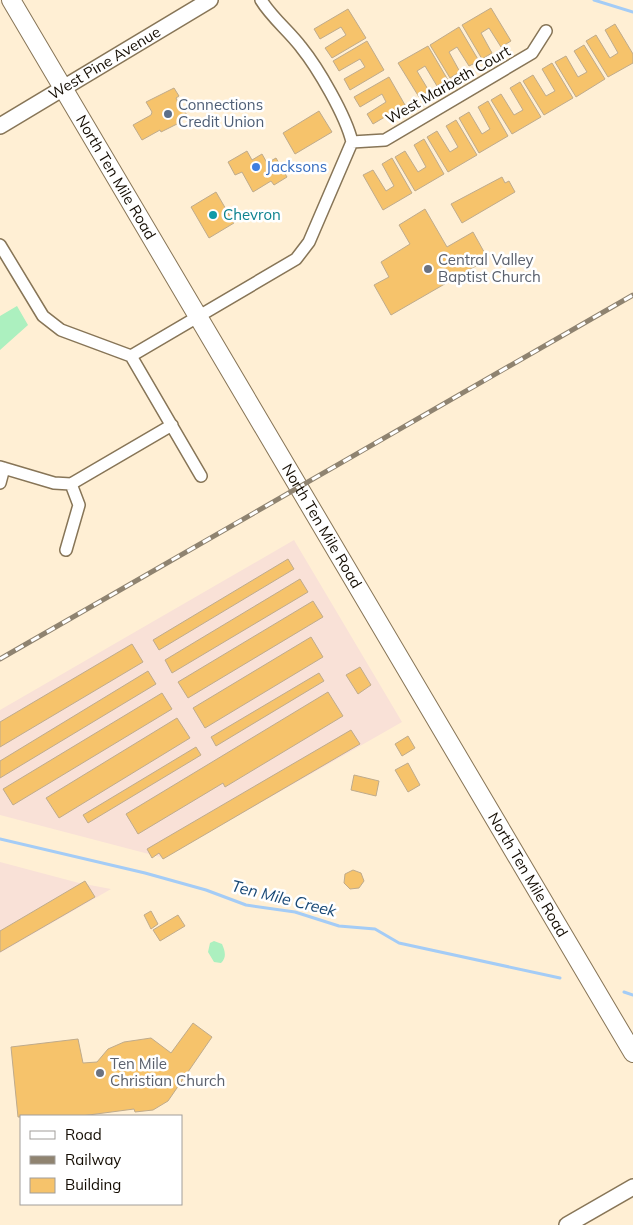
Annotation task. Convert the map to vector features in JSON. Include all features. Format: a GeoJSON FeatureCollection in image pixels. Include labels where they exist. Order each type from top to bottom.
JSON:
{"type":"FeatureCollection","features":[{"type":"Feature","properties":{"kind":"main road","name":"North Ten Mile Road"},"geometry":{"type":"LineString","coordinates":[[11,0],[633,1053]]}},
{"type":"Feature","properties":{"kind":"street","name":"West Pine Avenue"},"geometry":{"type":"LineString","coordinates":[[0,126],[210,0]]}},
{"type":"Feature","properties":{"kind":"street"},"geometry":{"type":"LineString","coordinates":[[131,356],[296,259],[304,252],[352,142],[348,124],[301,46],[282,28],[260,0]]}},
{"type":"Feature","properties":{"kind":"street","name":"West Marbeth Court"},"geometry":{"type":"LineString","coordinates":[[352,142],[386,140],[532,54],[546,30]]}},
{"type":"Feature","properties":{"kind":"street"},"geometry":{"type":"LineString","coordinates":[[0,245],[43,316],[51,324],[61,330],[131,356],[201,476]]}},
{"type":"Feature","properties":{"kind":"street"},"geometry":{"type":"LineString","coordinates":[[0,483],[2,467],[54,483],[71,484],[172,425]]}},
{"type":"Feature","properties":{"kind":"street"},"geometry":{"type":"LineString","coordinates":[[66,550],[80,505],[71,484]]}},
{"type":"Feature","properties":{"kind":"street"},"geometry":{"type":"LineString","coordinates":[[567,1225],[633,1188]]}},
{"type":"Feature","properties":{"kind":"shaded area"},"geometry":{"type":"Polygon","coordinates":[[[294,540],[402,722],[164,858],[0,815],[0,710],[294,540]]]}},
{"type":"Feature","properties":{"kind":"shaded area"},"geometry":{"type":"Polygon","coordinates":[[[0,862],[79,883],[111,889],[0,953],[0,862]]]}},
{"type":"Feature","properties":{"kind":"green space"},"geometry":{"type":"Polygon","coordinates":[[[17,306],[28,325],[0,350],[0,316],[17,306]]]}},
{"type":"Feature","properties":{"kind":"green space"},"geometry":{"type":"Polygon","coordinates":[[[214,941],[222,944],[224,949],[225,956],[221,963],[214,962],[208,952],[210,943],[214,941]]]}},
{"type":"Feature","properties":{"kind":"building"},"geometry":{"type":"Polygon","coordinates":[[[491,8],[511,41],[501,47],[489,28],[481,33],[492,53],[482,59],[462,25],[491,8]]]}},
{"type":"Feature","properties":{"kind":"building"},"geometry":{"type":"Polygon","coordinates":[[[348,9],[366,38],[332,58],[325,48],[346,35],[341,27],[320,39],[314,29],[348,9]]]}},
{"type":"Feature","properties":{"kind":"building"},"geometry":{"type":"Polygon","coordinates":[[[615,24],[633,54],[633,63],[608,77],[586,41],[596,35],[610,58],[618,53],[605,30],[615,24]]]}},
{"type":"Feature","properties":{"kind":"building"},"geometry":{"type":"Polygon","coordinates":[[[459,27],[479,61],[469,66],[457,47],[449,52],[460,72],[450,78],[430,45],[459,27]]]}},
{"type":"Feature","properties":{"kind":"building"},"geometry":{"type":"Polygon","coordinates":[[[367,41],[384,70],[350,90],[344,79],[365,67],[360,59],[339,71],[333,61],[367,41]]]}},
{"type":"Feature","properties":{"kind":"building"},"geometry":{"type":"Polygon","coordinates":[[[584,45],[605,79],[576,97],[555,62],[566,56],[578,77],[587,72],[574,51],[584,45]]]}},
{"type":"Feature","properties":{"kind":"building"},"geometry":{"type":"Polygon","coordinates":[[[428,46],[448,80],[437,86],[425,66],[417,71],[429,91],[419,97],[398,63],[428,46]]]}},
{"type":"Feature","properties":{"kind":"building"},"geometry":{"type":"Polygon","coordinates":[[[552,63],[573,98],[544,115],[523,81],[533,75],[546,96],[555,91],[542,69],[552,63]]]}},
{"type":"Feature","properties":{"kind":"building"},"geometry":{"type":"Polygon","coordinates":[[[389,77],[405,105],[373,124],[367,114],[386,102],[382,94],[360,107],[354,97],[389,77]]]}},
{"type":"Feature","properties":{"kind":"building"},"geometry":{"type":"Polygon","coordinates":[[[520,82],[541,117],[512,134],[491,100],[501,94],[514,115],[523,110],[510,88],[520,82]]]}},
{"type":"Feature","properties":{"kind":"building","name":"Connections Credit Union"},"geometry":{"type":"Polygon","coordinates":[[[174,88],[179,96],[176,98],[179,104],[177,106],[180,109],[182,108],[187,115],[181,119],[183,121],[161,132],[160,130],[142,140],[133,125],[151,115],[152,112],[146,102],[174,88]]]}},
{"type":"Feature","properties":{"kind":"building"},"geometry":{"type":"Polygon","coordinates":[[[488,101],[508,136],[479,153],[459,118],[469,112],[482,134],[490,129],[478,107],[488,101]]]}},
{"type":"Feature","properties":{"kind":"building"},"geometry":{"type":"Polygon","coordinates":[[[319,111],[332,132],[295,154],[283,133],[319,111]]]}},
{"type":"Feature","properties":{"kind":"building"},"geometry":{"type":"Polygon","coordinates":[[[456,120],[477,155],[448,172],[427,137],[437,131],[450,152],[458,147],[446,126],[456,120]]]}},
{"type":"Feature","properties":{"kind":"building"},"geometry":{"type":"Polygon","coordinates":[[[424,139],[444,174],[415,191],[395,157],[405,151],[418,172],[426,167],[414,145],[424,139]]]}},
{"type":"Feature","properties":{"kind":"building","name":"Jacksons"},"geometry":{"type":"Polygon","coordinates":[[[247,151],[252,160],[262,154],[267,163],[276,158],[287,177],[274,185],[271,181],[253,192],[242,172],[235,175],[228,162],[247,151]]]}},
{"type":"Feature","properties":{"kind":"building"},"geometry":{"type":"Polygon","coordinates":[[[392,158],[412,193],[383,210],[363,175],[373,170],[386,191],[394,186],[382,164],[392,158]]]}},
{"type":"Feature","properties":{"kind":"building"},"geometry":{"type":"Polygon","coordinates":[[[502,177],[505,183],[509,181],[515,192],[462,223],[451,204],[502,177]]]}},
{"type":"Feature","properties":{"kind":"building","name":"Chevron"},"geometry":{"type":"Polygon","coordinates":[[[216,192],[234,223],[209,238],[191,207],[216,192]]]}},
{"type":"Feature","properties":{"kind":"building","name":"Central Valley Baptist Church"},"geometry":{"type":"Polygon","coordinates":[[[425,209],[447,247],[473,232],[488,259],[391,315],[374,285],[389,277],[381,262],[410,244],[399,225],[425,209]]]}},
{"type":"Feature","properties":{"kind":"building"},"geometry":{"type":"Polygon","coordinates":[[[288,559],[294,569],[159,650],[153,640],[288,559]]]}},
{"type":"Feature","properties":{"kind":"building"},"geometry":{"type":"Polygon","coordinates":[[[300,579],[308,592],[172,673],[165,660],[300,579]]]}},
{"type":"Feature","properties":{"kind":"building"},"geometry":{"type":"Polygon","coordinates":[[[313,601],[323,617],[188,698],[178,682],[313,601]]]}},
{"type":"Feature","properties":{"kind":"building"},"geometry":{"type":"Polygon","coordinates":[[[311,637],[323,657],[205,728],[193,708],[311,637]]]}},
{"type":"Feature","properties":{"kind":"building"},"geometry":{"type":"Polygon","coordinates":[[[132,644],[143,662],[0,747],[0,722],[132,644]]]}},
{"type":"Feature","properties":{"kind":"building"},"geometry":{"type":"Polygon","coordinates":[[[360,667],[371,685],[358,694],[346,675],[360,667]]]}},
{"type":"Feature","properties":{"kind":"building"},"geometry":{"type":"Polygon","coordinates":[[[148,671],[156,684],[0,778],[0,761],[148,671]]]}},
{"type":"Feature","properties":{"kind":"building"},"geometry":{"type":"Polygon","coordinates":[[[319,673],[324,681],[216,746],[211,737],[319,673]]]}},
{"type":"Feature","properties":{"kind":"building"},"geometry":{"type":"Polygon","coordinates":[[[328,692],[343,716],[225,787],[223,783],[138,834],[126,814],[328,692]]]}},
{"type":"Feature","properties":{"kind":"building"},"geometry":{"type":"Polygon","coordinates":[[[162,693],[172,709],[13,805],[3,789],[162,693]]]}},
{"type":"Feature","properties":{"kind":"building"},"geometry":{"type":"Polygon","coordinates":[[[177,718],[190,738],[59,818],[46,798],[177,718]]]}},
{"type":"Feature","properties":{"kind":"building"},"geometry":{"type":"Polygon","coordinates":[[[351,730],[360,744],[163,859],[159,853],[152,858],[147,849],[351,730]]]}},
{"type":"Feature","properties":{"kind":"building"},"geometry":{"type":"Polygon","coordinates":[[[408,736],[415,748],[402,756],[395,744],[408,736]]]}},
{"type":"Feature","properties":{"kind":"building"},"geometry":{"type":"Polygon","coordinates":[[[196,747],[201,755],[88,823],[83,815],[196,747]]]}},
{"type":"Feature","properties":{"kind":"building"},"geometry":{"type":"Polygon","coordinates":[[[408,763],[420,785],[408,792],[395,770],[408,763]]]}},
{"type":"Feature","properties":{"kind":"building"},"geometry":{"type":"Polygon","coordinates":[[[354,775],[379,781],[376,796],[351,790],[354,775]]]}},
{"type":"Feature","properties":{"kind":"building"},"geometry":{"type":"Polygon","coordinates":[[[353,870],[361,873],[364,881],[359,888],[350,889],[344,883],[345,874],[353,870]]]}},
{"type":"Feature","properties":{"kind":"building"},"geometry":{"type":"Polygon","coordinates":[[[85,881],[95,897],[0,952],[0,931],[85,881]]]}},
{"type":"Feature","properties":{"kind":"building"},"geometry":{"type":"Polygon","coordinates":[[[151,911],[158,924],[151,929],[144,915],[151,911]]]}},
{"type":"Feature","properties":{"kind":"building"},"geometry":{"type":"Polygon","coordinates":[[[178,915],[185,926],[160,941],[153,930],[178,915]]]}},
{"type":"Feature","properties":{"kind":"building","name":"Ten Mile Christian Church"},"geometry":{"type":"Polygon","coordinates":[[[193,1023],[212,1037],[168,1101],[153,1110],[135,1112],[134,1109],[89,1115],[20,1115],[18,1117],[11,1047],[78,1039],[83,1063],[97,1062],[108,1049],[124,1042],[151,1038],[171,1053],[193,1023]]]}},
{"type":"Feature","properties":{"kind":"waterway"},"geometry":{"type":"LineString","coordinates":[[594,0],[633,12]]}},
{"type":"Feature","properties":{"kind":"waterway","name":"Ten Mile Creek"},"geometry":{"type":"LineString","coordinates":[[0,839],[145,873],[206,890],[246,905],[295,912],[339,926],[375,929],[399,943],[560,978]]}},
{"type":"Feature","properties":{"kind":"waterway","name":"Ten Mile Creek"},"geometry":{"type":"LineString","coordinates":[[624,992],[633,995]]}},
{"type":"Feature","properties":{"kind":"railway"},"geometry":{"type":"LineString","coordinates":[[0,659],[633,295]]}},
{"type":"Feature","properties":{"kind":"place","name":"Connections Credit Union"},"geometry":{"type":"Point","coordinates":[168,114]}},
{"type":"Feature","properties":{"kind":"place","name":"Jacksons"},"geometry":{"type":"Point","coordinates":[256,167]}},
{"type":"Feature","properties":{"kind":"place","name":"Chevron"},"geometry":{"type":"Point","coordinates":[213,215]}},
{"type":"Feature","properties":{"kind":"place","name":"Central Valley Baptist Church"},"geometry":{"type":"Point","coordinates":[428,269]}},
{"type":"Feature","properties":{"kind":"place","name":"Ten Mile Christian Church"},"geometry":{"type":"Point","coordinates":[100,1073]}}]}
